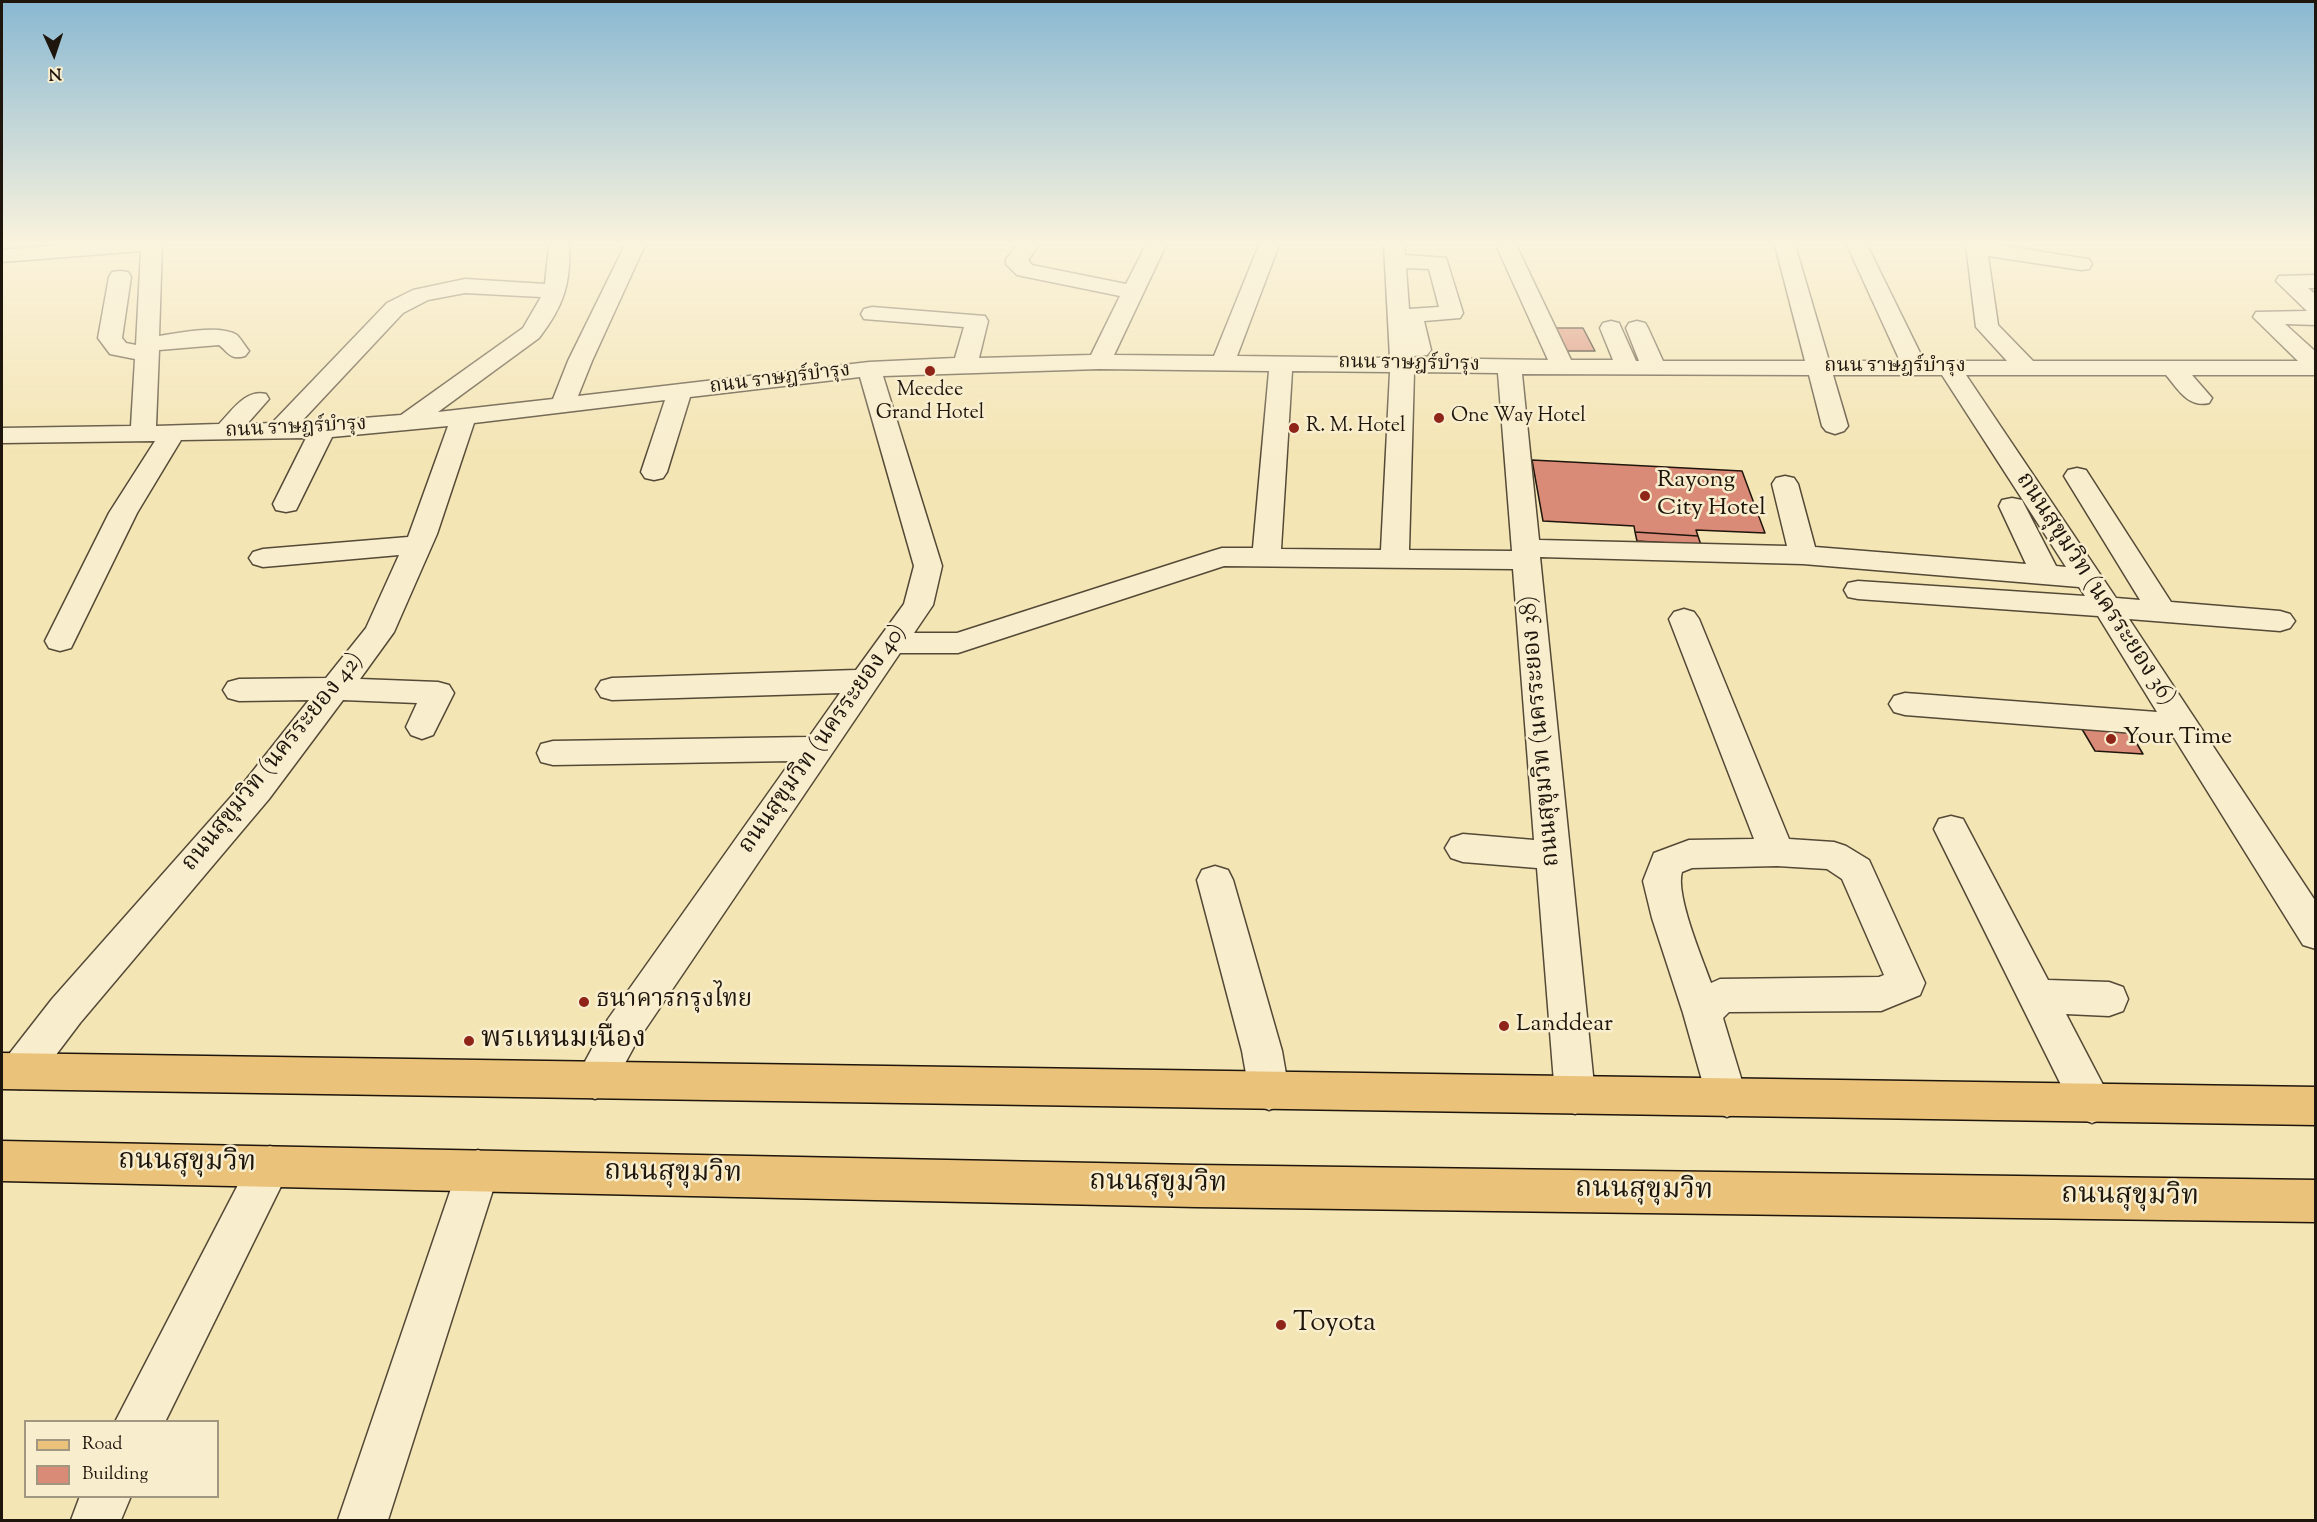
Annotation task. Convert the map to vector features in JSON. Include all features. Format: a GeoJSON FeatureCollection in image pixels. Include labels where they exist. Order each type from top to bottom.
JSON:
{"type":"FeatureCollection","features":[{"type":"Feature","properties":{"kind":"main road"},"geometry":{"type":"LineString","coordinates":[[11,1071],[2316,1106]]}},
{"type":"Feature","properties":{"kind":"main road","name":"ถนนสุขุมวิท"},"geometry":{"type":"LineString","coordinates":[[2,1161],[1196,1186],[2316,1201]]}},
{"type":"Feature","properties":{"kind":"street"},"geometry":{"type":"LineString","coordinates":[[114,316],[110,338],[118,349],[148,350],[192,339],[219,338],[227,339],[237,351]]}},
{"type":"Feature","properties":{"kind":"street"},"geometry":{"type":"LineString","coordinates":[[143,434],[149,316]]}},
{"type":"Feature","properties":{"kind":"street"},"geometry":{"type":"LineString","coordinates":[[279,431],[387,316]]}},
{"type":"Feature","properties":{"kind":"street"},"geometry":{"type":"LineString","coordinates":[[408,423],[531,333],[544,316]]}},
{"type":"Feature","properties":{"kind":"street"},"geometry":{"type":"LineString","coordinates":[[562,406],[579,361],[601,316]]}},
{"type":"Feature","properties":{"kind":"street"},"geometry":{"type":"LineString","coordinates":[[903,316],[977,321],[965,365]]}},
{"type":"Feature","properties":{"kind":"street"},"geometry":{"type":"LineString","coordinates":[[1099,362],[1120,316]]}},
{"type":"Feature","properties":{"kind":"street"},"geometry":{"type":"LineString","coordinates":[[1223,363],[1241,316]]}},
{"type":"Feature","properties":{"kind":"street"},"geometry":{"type":"LineString","coordinates":[[1405,316],[1413,365]]}},
{"type":"Feature","properties":{"kind":"street"},"geometry":{"type":"LineString","coordinates":[[1395,560],[1413,365],[1412,316]]}},
{"type":"Feature","properties":{"kind":"street"},"geometry":{"type":"LineString","coordinates":[[1539,316],[1563,367]]}},
{"type":"Feature","properties":{"kind":"street"},"geometry":{"type":"LineString","coordinates":[[1805,316],[1835,426]]}},
{"type":"Feature","properties":{"kind":"street"},"geometry":{"type":"LineString","coordinates":[[1891,316],[1915,367]]}},
{"type":"Feature","properties":{"kind":"street"},"geometry":{"type":"LineString","coordinates":[[1985,316],[1987,327],[2028,369]]}},
{"type":"Feature","properties":{"kind":"street"},"geometry":{"type":"LineString","coordinates":[[2316,318],[2264,317],[2316,367]]}},
{"type":"Feature","properties":{"kind":"street"},"geometry":{"type":"LineString","coordinates":[[1611,328],[1627,368]]}},
{"type":"Feature","properties":{"kind":"street"},"geometry":{"type":"LineString","coordinates":[[1637,328],[1654,368]]}},
{"type":"Feature","properties":{"kind":"street","name":"ถนน ราษฎร์บำรุง"},"geometry":{"type":"LineString","coordinates":[[2,436],[323,430],[464,417],[869,369],[965,365],[1099,362],[1627,368],[2316,367]]}},
{"type":"Feature","properties":{"kind":"street"},"geometry":{"type":"LineString","coordinates":[[1266,559],[1281,363]]}},
{"type":"Feature","properties":{"kind":"street","name":"ถนนสุขุมวิท (นครระยอง 38)"},"geometry":{"type":"LineString","coordinates":[[1509,367],[1575,1095]]}},
{"type":"Feature","properties":{"kind":"street","name":"ถนนสุขุมวิท (นครระยอง 36)"},"geometry":{"type":"LineString","coordinates":[[1949,368],[2316,934]]}},
{"type":"Feature","properties":{"kind":"street","name":"ถนนสุขุมวิท (นครระยอง 40)"},"geometry":{"type":"LineString","coordinates":[[595,1080],[622,1030],[918,605],[928,566],[869,369]]}},
{"type":"Feature","properties":{"kind":"street"},"geometry":{"type":"LineString","coordinates":[[2173,369],[2200,398]]}},
{"type":"Feature","properties":{"kind":"street"},"geometry":{"type":"LineString","coordinates":[[654,472],[680,392]]}},
{"type":"Feature","properties":{"kind":"street"},"geometry":{"type":"LineString","coordinates":[[226,432],[257,399]]}},
{"type":"Feature","properties":{"kind":"street","name":"ถนนสุขุมวิท (นครระยอง 42)"},"geometry":{"type":"LineString","coordinates":[[11,1071],[66,1011],[257,790],[379,632],[418,545],[464,417]]}},
{"type":"Feature","properties":{"kind":"street"},"geometry":{"type":"LineString","coordinates":[[286,504],[323,430]]}},
{"type":"Feature","properties":{"kind":"street"},"geometry":{"type":"LineString","coordinates":[[60,641],[123,513],[172,434]]}},
{"type":"Feature","properties":{"kind":"street"},"geometry":{"type":"LineString","coordinates":[[2077,476],[2162,611]]}},
{"type":"Feature","properties":{"kind":"street"},"geometry":{"type":"LineString","coordinates":[[1785,484],[1801,550]]}},
{"type":"Feature","properties":{"kind":"street"},"geometry":{"type":"LineString","coordinates":[[2013,506],[2046,575]]}},
{"type":"Feature","properties":{"kind":"street"},"geometry":{"type":"LineString","coordinates":[[263,558],[418,545]]}},
{"type":"Feature","properties":{"kind":"street"},"geometry":{"type":"LineString","coordinates":[[892,643],[958,643],[1222,557],[1395,560],[1623,550],[1801,550],[2087,578]]}},
{"type":"Feature","properties":{"kind":"street"},"geometry":{"type":"LineString","coordinates":[[1858,590],[2280,621]]}},
{"type":"Feature","properties":{"kind":"street"},"geometry":{"type":"LineString","coordinates":[[1684,619],[1777,852]]}},
{"type":"Feature","properties":{"kind":"street"},"geometry":{"type":"LineString","coordinates":[[612,688],[865,681]]}},
{"type":"Feature","properties":{"kind":"street"},"geometry":{"type":"LineString","coordinates":[[239,690],[335,689],[438,693],[422,727]]}},
{"type":"Feature","properties":{"kind":"street"},"geometry":{"type":"LineString","coordinates":[[1905,704],[2182,725]]}},
{"type":"Feature","properties":{"kind":"street"},"geometry":{"type":"LineString","coordinates":[[553,753],[818,749]]}},
{"type":"Feature","properties":{"kind":"street"},"geometry":{"type":"LineString","coordinates":[[1951,829],[2092,1104]]}},
{"type":"Feature","properties":{"kind":"street"},"geometry":{"type":"LineString","coordinates":[[1463,848],[1553,855]]}},
{"type":"Feature","properties":{"kind":"street"},"geometry":{"type":"LineString","coordinates":[[1702,1014],[1720,996],[1881,994],[1906,983],[1856,870],[1834,856],[1777,852],[1689,854],[1667,863],[1661,881],[1670,918],[1727,1098]]}},
{"type":"Feature","properties":{"kind":"street"},"geometry":{"type":"LineString","coordinates":[[1215,880],[1262,1051],[1269,1091]]}},
{"type":"Feature","properties":{"kind":"street"},"geometry":{"type":"LineString","coordinates":[[2037,996],[2109,999]]}},
{"type":"Feature","properties":{"kind":"street"},"geometry":{"type":"LineString","coordinates":[[141,1420],[270,1166]]}},
{"type":"Feature","properties":{"kind":"street"},"geometry":{"type":"LineString","coordinates":[[363,1521],[478,1171]]}},
{"type":"Feature","properties":{"kind":"street"},"geometry":{"type":"LineString","coordinates":[[96,1521],[106,1498]]}},
{"type":"Feature","properties":{"kind":"building"},"geometry":{"type":"Polygon","coordinates":[[[1555,328],[1583,328],[1595,351],[1565,351],[1555,328]]]}},
{"type":"Feature","properties":{"kind":"building","name":"Rayong City Hotel"},"geometry":{"type":"Polygon","coordinates":[[[1532,460],[1742,471],[1765,533],[1696,530],[1698,536],[1635,532],[1634,526],[1543,521],[1532,460]]]}},
{"type":"Feature","properties":{"kind":"building"},"geometry":{"type":"Polygon","coordinates":[[[1635,532],[1698,536],[1701,545],[1637,541],[1635,532]]]}},
{"type":"Feature","properties":{"kind":"building","name":"Your Time"},"geometry":{"type":"Polygon","coordinates":[[[2079,724],[2127,727],[2143,754],[2095,751],[2079,724]]]}},
{"type":"Feature","properties":{"kind":"place","name":"Meedee Grand Hotel"},"geometry":{"type":"Point","coordinates":[930,371]}},
{"type":"Feature","properties":{"kind":"place","name":"One Way Hotel"},"geometry":{"type":"Point","coordinates":[1439,418]}},
{"type":"Feature","properties":{"kind":"place","name":"R. M. Hotel"},"geometry":{"type":"Point","coordinates":[1294,428]}},
{"type":"Feature","properties":{"kind":"place","name":"Rayong City Hotel"},"geometry":{"type":"Point","coordinates":[1645,496]}},
{"type":"Feature","properties":{"kind":"place","name":"Your Time"},"geometry":{"type":"Point","coordinates":[2111,739]}},
{"type":"Feature","properties":{"kind":"place","name":"ธนาคารกรุงไทย"},"geometry":{"type":"Point","coordinates":[584,1002]}},
{"type":"Feature","properties":{"kind":"place","name":"Landdear"},"geometry":{"type":"Point","coordinates":[1504,1026]}},
{"type":"Feature","properties":{"kind":"place","name":"พรแหนมเนือง"},"geometry":{"type":"Point","coordinates":[469,1041]}},
{"type":"Feature","properties":{"kind":"place","name":"Toyota"},"geometry":{"type":"Point","coordinates":[1281,1325]}}]}
